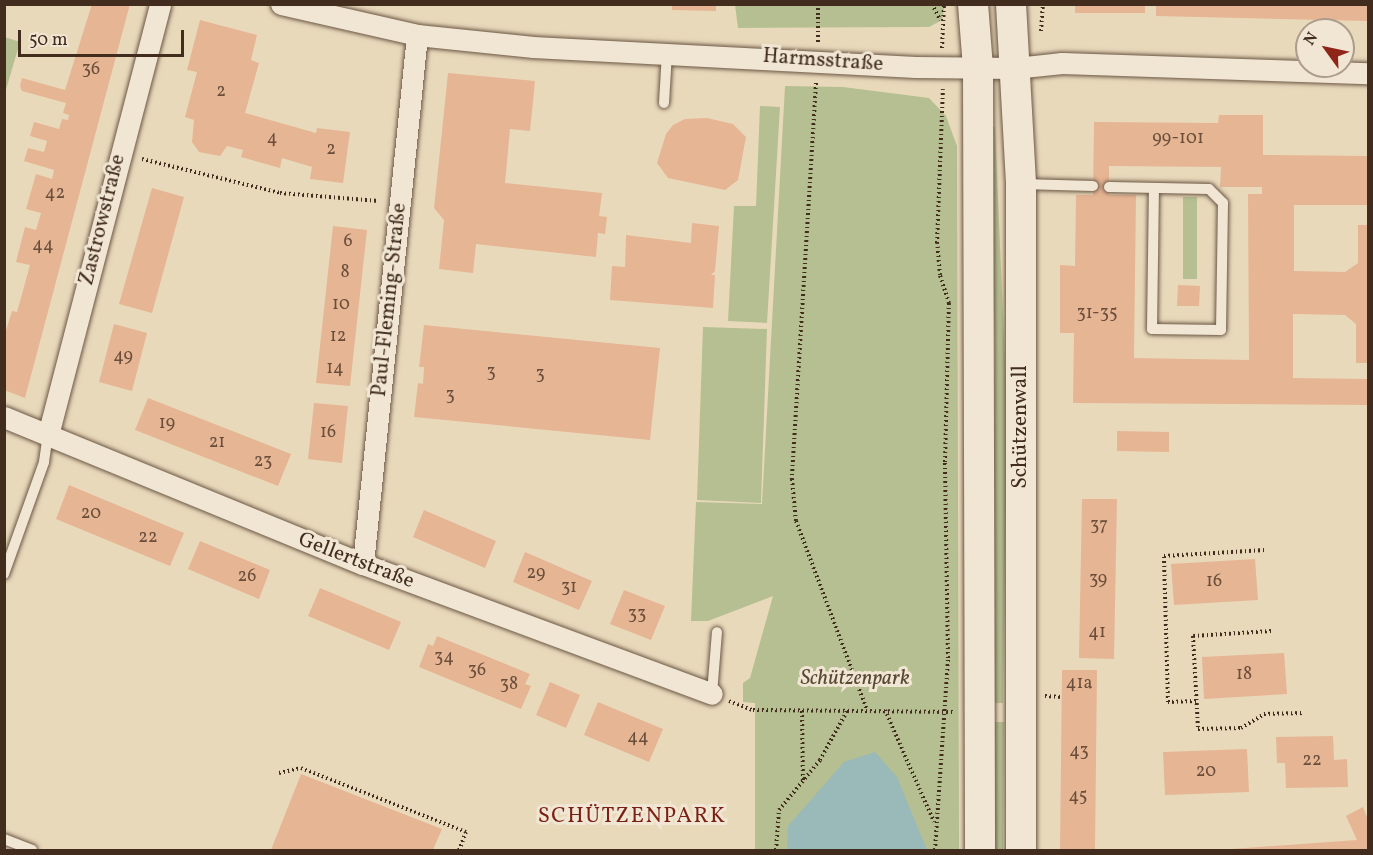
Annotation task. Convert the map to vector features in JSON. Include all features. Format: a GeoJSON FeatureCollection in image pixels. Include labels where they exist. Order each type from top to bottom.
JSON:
{"type":"FeatureCollection","features":[{"type":"Feature","properties":{"kind":"main road","name":"Schützenwall"},"geometry":{"type":"LineString","coordinates":[[973,4],[978,68],[977,714],[980,850]]}},
{"type":"Feature","properties":{"kind":"main road","name":"Schützenwall"},"geometry":{"type":"LineString","coordinates":[[1011,4],[1021,184],[1021,850]]}},
{"type":"Feature","properties":{"kind":"street","name":"Zastrowstraße"},"geometry":{"type":"LineString","coordinates":[[48,435],[160,4]]}},
{"type":"Feature","properties":{"kind":"street","name":"Harmsstraße"},"geometry":{"type":"LineString","coordinates":[[281,4],[417,35],[533,47],[667,51],[978,68],[1016,68],[1062,63],[1368,73]]}},
{"type":"Feature","properties":{"kind":"street","name":"Paul-Fleming-Straße"},"geometry":{"type":"LineString","coordinates":[[363,564],[417,35]]}},
{"type":"Feature","properties":{"kind":"street","name":"Gellertstraße"},"geometry":{"type":"LineString","coordinates":[[4,417],[363,564],[712,694]]}},
{"type":"Feature","properties":{"kind":"lane"},"geometry":{"type":"LineString","coordinates":[[664,103],[667,51]]}},
{"type":"Feature","properties":{"kind":"lane"},"geometry":{"type":"LineString","coordinates":[[1021,184],[1093,186]]}},
{"type":"Feature","properties":{"kind":"lane"},"geometry":{"type":"LineString","coordinates":[[1109,187],[1209,189],[1223,203],[1221,330],[1152,329],[1154,188]]}},
{"type":"Feature","properties":{"kind":"lane"},"geometry":{"type":"LineString","coordinates":[[4,574],[44,462],[48,435]]}},
{"type":"Feature","properties":{"kind":"lane"},"geometry":{"type":"LineString","coordinates":[[712,694],[717,632]]}},
{"type":"Feature","properties":{"kind":"lane"},"geometry":{"type":"LineString","coordinates":[[4,839],[32,850]]}},
{"type":"Feature","properties":{"kind":"path"},"geometry":{"type":"LineString","coordinates":[[818,4],[817,61],[792,479],[796,521],[867,710]]}},
{"type":"Feature","properties":{"kind":"path"},"geometry":{"type":"LineString","coordinates":[[932,4],[940,21],[944,4]]}},
{"type":"Feature","properties":{"kind":"path"},"geometry":{"type":"LineString","coordinates":[[1041,14],[1042,4]]}},
{"type":"Feature","properties":{"kind":"path"},"geometry":{"type":"LineString","coordinates":[[935,850],[935,823],[946,712],[949,303],[940,275],[937,243],[944,102],[949,110]]}},
{"type":"Feature","properties":{"kind":"path"},"geometry":{"type":"LineString","coordinates":[[121,153],[280,193],[400,202]]}},
{"type":"Feature","properties":{"kind":"path"},"geometry":{"type":"LineString","coordinates":[[1196,701],[1168,702],[1164,556],[1265,550]]}},
{"type":"Feature","properties":{"kind":"path"},"geometry":{"type":"LineString","coordinates":[[1271,631],[1192,636],[1198,729],[1241,728],[1264,714],[1304,713]]}},
{"type":"Feature","properties":{"kind":"path"},"geometry":{"type":"LineString","coordinates":[[712,694],[753,710],[885,710],[977,714]]}},
{"type":"Feature","properties":{"kind":"path"},"geometry":{"type":"LineString","coordinates":[[1038,696],[1062,698]]}},
{"type":"Feature","properties":{"kind":"path"},"geometry":{"type":"LineString","coordinates":[[776,850],[779,810],[820,760],[847,710]]}},
{"type":"Feature","properties":{"kind":"path"},"geometry":{"type":"LineString","coordinates":[[885,710],[935,823]]}},
{"type":"Feature","properties":{"kind":"path"},"geometry":{"type":"LineString","coordinates":[[802,711],[803,782]]}},
{"type":"Feature","properties":{"kind":"path"},"geometry":{"type":"LineString","coordinates":[[279,773],[301,768],[466,832],[459,850]]}},
{"type":"Feature","properties":{"kind":"green space"},"geometry":{"type":"Polygon","coordinates":[[[945,4],[942,20],[929,27],[738,28],[735,5],[945,4]]]}},
{"type":"Feature","properties":{"kind":"green space"},"geometry":{"type":"Polygon","coordinates":[[[4,37],[20,42],[5,93],[4,37]]]}},
{"type":"Feature","properties":{"kind":"green space","name":"Schützenpark"},"geometry":{"type":"Polygon","coordinates":[[[785,86],[843,87],[929,98],[946,116],[957,146],[959,850],[755,850],[755,703],[743,702],[743,683],[750,678],[773,596],[708,621],[691,621],[696,502],[762,504],[785,86]]]}},
{"type":"Feature","properties":{"kind":"green space"},"geometry":{"type":"Polygon","coordinates":[[[760,106],[780,107],[767,323],[728,321],[734,206],[756,206],[760,106]]]}},
{"type":"Feature","properties":{"kind":"green space"},"geometry":{"type":"Polygon","coordinates":[[[988,127],[995,127],[1007,409],[1003,703],[992,703],[995,342],[988,127]]]}},
{"type":"Feature","properties":{"kind":"green space"},"geometry":{"type":"Polygon","coordinates":[[[1183,197],[1197,197],[1197,279],[1183,279],[1183,197]]]}},
{"type":"Feature","properties":{"kind":"green space"},"geometry":{"type":"Polygon","coordinates":[[[703,327],[767,329],[761,503],[697,500],[703,327]]]}},
{"type":"Feature","properties":{"kind":"green space"},"geometry":{"type":"Polygon","coordinates":[[[992,722],[1004,722],[1003,850],[991,850],[992,722]]]}},
{"type":"Feature","properties":{"kind":"water"},"geometry":{"type":"Polygon","coordinates":[[[875,752],[897,777],[927,850],[787,850],[788,826],[844,762],[875,752]]]}},
{"type":"Feature","properties":{"kind":"building"},"geometry":{"type":"Polygon","coordinates":[[[92,4],[130,4],[25,398],[4,390],[4,337],[12,311],[17,312],[30,265],[16,262],[25,227],[36,230],[41,213],[26,209],[36,174],[52,179],[54,170],[24,161],[28,148],[44,152],[47,141],[30,136],[34,122],[59,129],[62,119],[68,120],[69,115],[63,113],[66,103],[22,91],[20,86],[22,78],[65,90],[92,4]]]}},
{"type":"Feature","properties":{"kind":"building"},"geometry":{"type":"Polygon","coordinates":[[[672,4],[716,4],[716,11],[672,10],[672,4]]]}},
{"type":"Feature","properties":{"kind":"building"},"geometry":{"type":"Polygon","coordinates":[[[1075,4],[1145,4],[1145,13],[1075,13],[1075,4]]]}},
{"type":"Feature","properties":{"kind":"building"},"geometry":{"type":"Polygon","coordinates":[[[1156,4],[1368,4],[1368,21],[1355,21],[1355,18],[1295,19],[1156,16],[1156,4]]]}},
{"type":"Feature","properties":{"kind":"building"},"geometry":{"type":"Polygon","coordinates":[[[200,20],[257,35],[251,60],[259,63],[245,113],[316,133],[317,128],[350,132],[343,183],[310,179],[312,167],[282,158],[280,168],[241,157],[243,150],[227,146],[220,156],[199,152],[192,142],[194,120],[185,117],[197,72],[187,70],[200,20]]]}},
{"type":"Feature","properties":{"kind":"building"},"geometry":{"type":"Polygon","coordinates":[[[448,73],[535,81],[530,131],[510,129],[505,183],[602,193],[599,216],[607,217],[605,234],[598,233],[596,257],[476,244],[473,273],[439,269],[444,220],[434,208],[448,73]]]}},
{"type":"Feature","properties":{"kind":"building"},"geometry":{"type":"Polygon","coordinates":[[[1219,115],[1263,115],[1263,155],[1368,156],[1368,205],[1294,205],[1294,271],[1345,272],[1358,263],[1358,225],[1368,225],[1368,363],[1356,363],[1356,324],[1345,315],[1293,314],[1293,378],[1368,379],[1368,405],[1073,403],[1074,333],[1060,333],[1060,265],[1075,266],[1076,195],[1093,195],[1094,122],[1218,123],[1219,115]],[[1109,166],[1109,195],[1136,195],[1134,358],[1249,360],[1248,194],[1262,194],[1262,187],[1220,187],[1221,167],[1109,166]]]}},
{"type":"Feature","properties":{"kind":"building"},"geometry":{"type":"Polygon","coordinates":[[[707,118],[733,124],[746,137],[738,180],[725,190],[668,178],[657,163],[666,134],[673,125],[685,119],[707,118]]]}},
{"type":"Feature","properties":{"kind":"building"},"geometry":{"type":"Polygon","coordinates":[[[152,188],[184,197],[152,313],[119,304],[152,188]]]}},
{"type":"Feature","properties":{"kind":"building"},"geometry":{"type":"Polygon","coordinates":[[[692,223],[719,226],[715,271],[711,275],[715,275],[713,308],[610,300],[612,266],[625,267],[626,235],[691,243],[692,223]]]}},
{"type":"Feature","properties":{"kind":"building"},"geometry":{"type":"Polygon","coordinates":[[[333,226],[367,230],[350,386],[316,383],[333,226]]]}},
{"type":"Feature","properties":{"kind":"building"},"geometry":{"type":"Polygon","coordinates":[[[1178,285],[1200,286],[1199,306],[1177,306],[1178,285]]]}},
{"type":"Feature","properties":{"kind":"building"},"geometry":{"type":"Polygon","coordinates":[[[114,324],[147,333],[132,391],[99,382],[114,324]]]}},
{"type":"Feature","properties":{"kind":"building"},"geometry":{"type":"Polygon","coordinates":[[[424,325],[660,348],[650,440],[414,417],[418,383],[423,384],[424,367],[419,367],[424,325]]]}},
{"type":"Feature","properties":{"kind":"building"},"geometry":{"type":"Polygon","coordinates":[[[148,398],[291,454],[278,486],[135,430],[148,398]]]}},
{"type":"Feature","properties":{"kind":"building"},"geometry":{"type":"Polygon","coordinates":[[[314,403],[348,406],[342,463],[308,459],[314,403]]]}},
{"type":"Feature","properties":{"kind":"building"},"geometry":{"type":"Polygon","coordinates":[[[1117,431],[1169,432],[1169,452],[1117,451],[1117,431]]]}},
{"type":"Feature","properties":{"kind":"building"},"geometry":{"type":"Polygon","coordinates":[[[69,485],[184,533],[170,566],[56,519],[69,485]]]}},
{"type":"Feature","properties":{"kind":"building"},"geometry":{"type":"Polygon","coordinates":[[[1082,499],[1117,499],[1114,659],[1079,658],[1082,499]]]}},
{"type":"Feature","properties":{"kind":"building"},"geometry":{"type":"Polygon","coordinates":[[[424,510],[496,541],[485,568],[413,537],[424,510]]]}},
{"type":"Feature","properties":{"kind":"building"},"geometry":{"type":"Polygon","coordinates":[[[200,541],[270,570],[259,599],[188,569],[200,541]]]}},
{"type":"Feature","properties":{"kind":"building"},"geometry":{"type":"Polygon","coordinates":[[[525,552],[592,581],[579,610],[513,582],[525,552]]]}},
{"type":"Feature","properties":{"kind":"building"},"geometry":{"type":"Polygon","coordinates":[[[1255,559],[1258,600],[1174,605],[1171,564],[1255,559]]]}},
{"type":"Feature","properties":{"kind":"building"},"geometry":{"type":"Polygon","coordinates":[[[320,588],[401,622],[389,650],[308,616],[320,588]]]}},
{"type":"Feature","properties":{"kind":"building"},"geometry":{"type":"Polygon","coordinates":[[[624,590],[665,606],[651,640],[610,624],[624,590]]]}},
{"type":"Feature","properties":{"kind":"building"},"geometry":{"type":"Polygon","coordinates":[[[437,636],[530,674],[525,684],[531,686],[521,709],[419,667],[428,644],[433,646],[437,636]]]}},
{"type":"Feature","properties":{"kind":"building"},"geometry":{"type":"Polygon","coordinates":[[[1284,653],[1287,694],[1204,699],[1202,657],[1284,653]]]}},
{"type":"Feature","properties":{"kind":"building"},"geometry":{"type":"Polygon","coordinates":[[[1062,670],[1097,670],[1095,850],[1060,850],[1062,670]]]}},
{"type":"Feature","properties":{"kind":"building"},"geometry":{"type":"Polygon","coordinates":[[[550,682],[580,695],[566,728],[536,715],[550,682]]]}},
{"type":"Feature","properties":{"kind":"building"},"geometry":{"type":"Polygon","coordinates":[[[598,702],[663,729],[649,762],[584,735],[598,702]]]}},
{"type":"Feature","properties":{"kind":"building"},"geometry":{"type":"Polygon","coordinates":[[[1333,736],[1334,760],[1347,759],[1348,787],[1286,788],[1285,763],[1277,763],[1276,737],[1333,736]]]}},
{"type":"Feature","properties":{"kind":"building"},"geometry":{"type":"Polygon","coordinates":[[[1247,749],[1249,792],[1165,795],[1163,752],[1247,749]]]}},
{"type":"Feature","properties":{"kind":"building"},"geometry":{"type":"Polygon","coordinates":[[[301,774],[442,829],[433,850],[271,850],[301,774]]]}},
{"type":"Feature","properties":{"kind":"building"},"geometry":{"type":"Polygon","coordinates":[[[1363,807],[1368,820],[1368,850],[1217,850],[1357,840],[1346,816],[1363,807]]]}},
{"type":"Feature","properties":{"kind":"district","name":"SCHÜTZENPARK"},"geometry":{"type":"Point","coordinates":[632,817]}}]}
